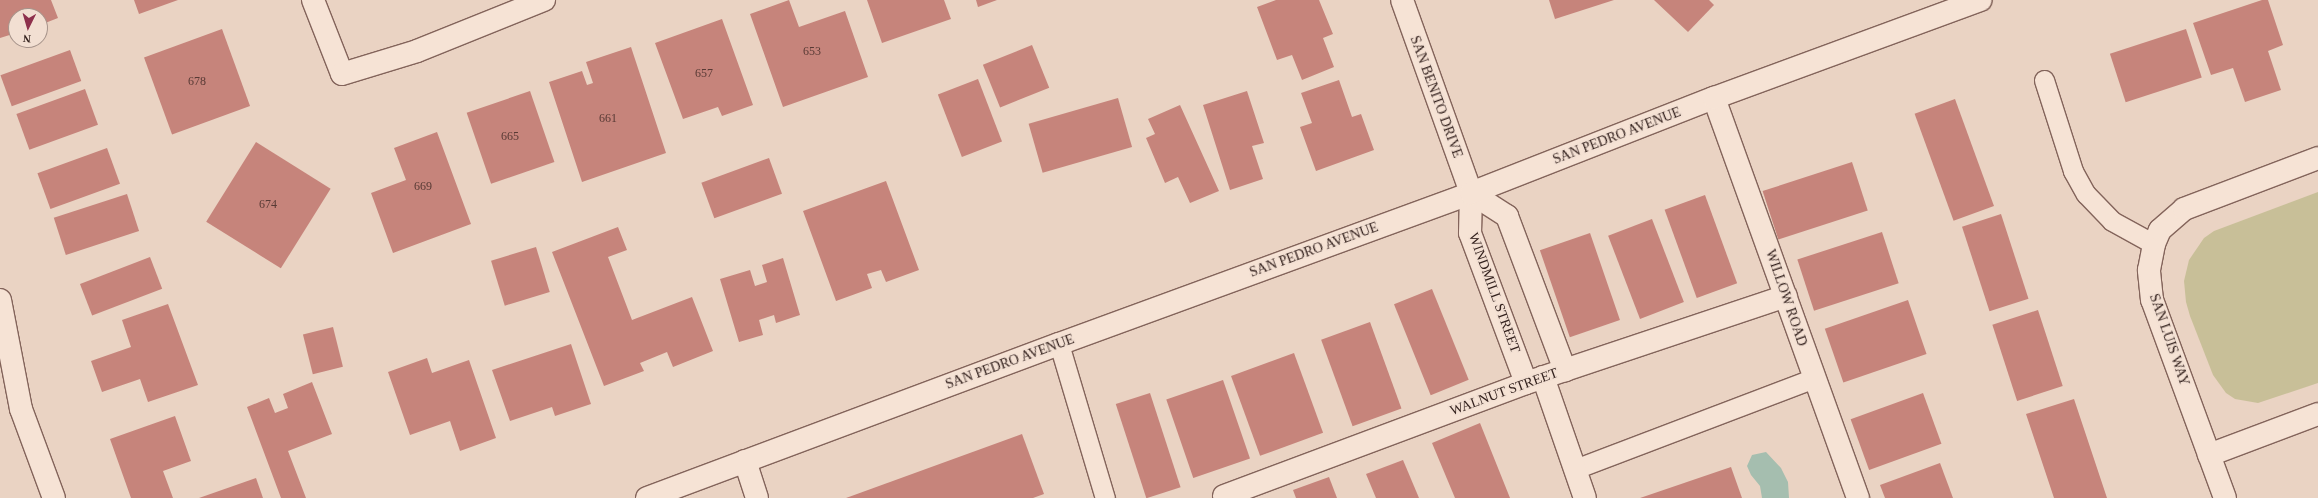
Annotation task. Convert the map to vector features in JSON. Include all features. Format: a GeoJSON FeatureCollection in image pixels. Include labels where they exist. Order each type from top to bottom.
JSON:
{"type":"FeatureCollection","features":[{"type":"Feature","properties":{"kind":"street"},"geometry":{"type":"LineString","coordinates":[[313,0],[342,74],[417,52],[544,0]]}},
{"type":"Feature","properties":{"kind":"street","name":"SAN BENITO DRIVE"},"geometry":{"type":"LineString","coordinates":[[1402,0],[1471,193]]}},
{"type":"Feature","properties":{"kind":"street","name":"SAN PEDRO AVENUE"},"geometry":{"type":"LineString","coordinates":[[651,497],[1059,344],[1471,193],[1714,98],[1981,0]]}},
{"type":"Feature","properties":{"kind":"street","name":"WILLOW ROAD"},"geometry":{"type":"LineString","coordinates":[[1714,98],[1858,498]]}},
{"type":"Feature","properties":{"kind":"street","name":"SAN LUIS WAY"},"geometry":{"type":"LineString","coordinates":[[2225,498],[2152,300],[2149,270],[2154,244],[2160,230],[2184,209],[2318,158]]}},
{"type":"Feature","properties":{"kind":"street"},"geometry":{"type":"LineString","coordinates":[[1471,193],[1507,216],[1565,370]]}},
{"type":"Feature","properties":{"kind":"street","name":"WINDMILL STREET"},"geometry":{"type":"LineString","coordinates":[[1471,193],[1470,233],[1575,469],[1585,498]]}},
{"type":"Feature","properties":{"kind":"street","name":"WALNUT STREET"},"geometry":{"type":"LineString","coordinates":[[1224,496],[1535,380],[1786,296]]}},
{"type":"Feature","properties":{"kind":"street"},"geometry":{"type":"LineString","coordinates":[[0,300],[21,409],[54,498]]}},
{"type":"Feature","properties":{"kind":"street"},"geometry":{"type":"LineString","coordinates":[[2209,455],[2318,414]]}},
{"type":"Feature","properties":{"kind":"street"},"geometry":{"type":"LineString","coordinates":[[745,461],[757,498]]}},
{"type":"Feature","properties":{"kind":"lane"},"geometry":{"type":"LineString","coordinates":[[2044,80],[2073,171],[2086,194],[2112,221],[2154,244]]}},
{"type":"Feature","properties":{"kind":"lane"},"geometry":{"type":"LineString","coordinates":[[1059,344],[1105,498]]}},
{"type":"Feature","properties":{"kind":"lane"},"geometry":{"type":"LineString","coordinates":[[1575,469],[1814,378]]}},
{"type":"Feature","properties":{"kind":"shaded area"},"geometry":{"type":"Polygon","coordinates":[[[2318,192],[2318,383],[2258,403],[2235,399],[2226,393],[2213,375],[2190,316],[2186,302],[2184,281],[2189,260],[2204,238],[2214,231],[2318,192]]]}},
{"type":"Feature","properties":{"kind":"shaded area"},"geometry":{"type":"Polygon","coordinates":[[[1766,452],[1781,468],[1788,482],[1789,498],[1762,498],[1760,486],[1751,475],[1747,466],[1752,455],[1766,452]]]}},
{"type":"Feature","properties":{"kind":"building"},"geometry":{"type":"Polygon","coordinates":[[[0,0],[51,0],[58,18],[48,22],[48,8],[8,8],[8,36],[0,38],[0,0]]]}},
{"type":"Feature","properties":{"kind":"building"},"geometry":{"type":"Polygon","coordinates":[[[134,0],[178,0],[139,14],[134,0]]]}},
{"type":"Feature","properties":{"kind":"building"},"geometry":{"type":"Polygon","coordinates":[[[789,0],[799,27],[845,11],[868,77],[783,107],[750,14],[789,0]]]}},
{"type":"Feature","properties":{"kind":"building"},"geometry":{"type":"Polygon","coordinates":[[[867,0],[944,0],[951,19],[882,43],[867,0]]]}},
{"type":"Feature","properties":{"kind":"building"},"geometry":{"type":"Polygon","coordinates":[[[976,0],[997,0],[978,7],[976,0]]]}},
{"type":"Feature","properties":{"kind":"building"},"geometry":{"type":"Polygon","coordinates":[[[1276,0],[1319,0],[1333,34],[1323,38],[1334,67],[1302,80],[1292,55],[1277,60],[1257,7],[1276,0]]]}},
{"type":"Feature","properties":{"kind":"building"},"geometry":{"type":"Polygon","coordinates":[[[1549,0],[1614,0],[1555,19],[1549,0]]]}},
{"type":"Feature","properties":{"kind":"building"},"geometry":{"type":"Polygon","coordinates":[[[1654,0],[1709,0],[1714,5],[1688,32],[1654,0]]]}},
{"type":"Feature","properties":{"kind":"building"},"geometry":{"type":"Polygon","coordinates":[[[2262,0],[2268,0],[2283,45],[2268,51],[2281,90],[2245,102],[2233,68],[2211,75],[2193,23],[2262,0]]]}},
{"type":"Feature","properties":{"kind":"building"},"geometry":{"type":"Polygon","coordinates":[[[722,19],[753,105],[722,116],[718,107],[683,119],[655,43],[722,19]]]}},
{"type":"Feature","properties":{"kind":"building"},"geometry":{"type":"Polygon","coordinates":[[[222,29],[250,106],[172,134],[144,57],[222,29]]]}},
{"type":"Feature","properties":{"kind":"building"},"geometry":{"type":"Polygon","coordinates":[[[2186,29],[2202,78],[2126,102],[2110,54],[2186,29]]]}},
{"type":"Feature","properties":{"kind":"building"},"geometry":{"type":"Polygon","coordinates":[[[1032,45],[1049,88],[1000,108],[983,65],[1032,45]]]}},
{"type":"Feature","properties":{"kind":"building"},"geometry":{"type":"Polygon","coordinates":[[[631,47],[666,153],[582,182],[549,82],[582,71],[587,85],[593,83],[586,62],[631,47]]]}},
{"type":"Feature","properties":{"kind":"building"},"geometry":{"type":"Polygon","coordinates":[[[70,50],[81,81],[12,106],[0,75],[70,50]]]}},
{"type":"Feature","properties":{"kind":"building"},"geometry":{"type":"Polygon","coordinates":[[[978,79],[1002,142],[962,157],[938,94],[978,79]]]}},
{"type":"Feature","properties":{"kind":"building"},"geometry":{"type":"Polygon","coordinates":[[[1339,80],[1352,117],[1361,114],[1374,150],[1316,171],[1300,127],[1312,123],[1301,93],[1339,80]]]}},
{"type":"Feature","properties":{"kind":"building"},"geometry":{"type":"Polygon","coordinates":[[[85,89],[98,125],[29,150],[16,114],[85,89]]]}},
{"type":"Feature","properties":{"kind":"building"},"geometry":{"type":"Polygon","coordinates":[[[530,91],[554,162],[491,184],[467,113],[530,91]]]}},
{"type":"Feature","properties":{"kind":"building"},"geometry":{"type":"Polygon","coordinates":[[[1247,91],[1264,143],[1252,146],[1263,179],[1230,190],[1203,105],[1247,91]]]}},
{"type":"Feature","properties":{"kind":"building"},"geometry":{"type":"Polygon","coordinates":[[[1118,98],[1132,147],[1043,173],[1029,124],[1118,98]]]}},
{"type":"Feature","properties":{"kind":"building"},"geometry":{"type":"Polygon","coordinates":[[[1955,99],[1994,206],[1954,221],[1915,114],[1955,99]]]}},
{"type":"Feature","properties":{"kind":"building"},"geometry":{"type":"Polygon","coordinates":[[[1180,105],[1219,191],[1190,203],[1178,177],[1165,183],[1146,138],[1155,134],[1148,119],[1180,105]]]}},
{"type":"Feature","properties":{"kind":"building"},"geometry":{"type":"Polygon","coordinates":[[[437,132],[471,224],[393,253],[371,193],[406,180],[394,148],[437,132]]]}},
{"type":"Feature","properties":{"kind":"building"},"geometry":{"type":"Polygon","coordinates":[[[256,142],[331,189],[281,268],[206,222],[256,142]]]}},
{"type":"Feature","properties":{"kind":"building"},"geometry":{"type":"Polygon","coordinates":[[[107,148],[120,184],[50,209],[37,173],[107,148]]]}},
{"type":"Feature","properties":{"kind":"building"},"geometry":{"type":"Polygon","coordinates":[[[769,158],[782,194],[714,218],[701,183],[769,158]]]}},
{"type":"Feature","properties":{"kind":"building"},"geometry":{"type":"Polygon","coordinates":[[[1852,162],[1868,211],[1778,240],[1763,191],[1852,162]]]}},
{"type":"Feature","properties":{"kind":"building"},"geometry":{"type":"Polygon","coordinates":[[[886,181],[919,270],[886,282],[881,270],[867,274],[872,288],[836,301],[803,211],[886,181]]]}},
{"type":"Feature","properties":{"kind":"building"},"geometry":{"type":"Polygon","coordinates":[[[127,194],[139,231],[66,255],[54,218],[127,194]]]}},
{"type":"Feature","properties":{"kind":"building"},"geometry":{"type":"Polygon","coordinates":[[[1705,195],[1737,283],[1697,298],[1665,210],[1705,195]]]}},
{"type":"Feature","properties":{"kind":"building"},"geometry":{"type":"Polygon","coordinates":[[[2001,214],[2029,299],[1990,311],[1962,227],[2001,214]]]}},
{"type":"Feature","properties":{"kind":"building"},"geometry":{"type":"Polygon","coordinates":[[[1652,219],[1684,302],[1640,319],[1608,236],[1652,219]]]}},
{"type":"Feature","properties":{"kind":"building"},"geometry":{"type":"Polygon","coordinates":[[[618,227],[627,250],[608,257],[632,320],[692,297],[713,351],[673,367],[667,352],[640,363],[644,371],[604,386],[552,252],[618,227]]]}},
{"type":"Feature","properties":{"kind":"building"},"geometry":{"type":"Polygon","coordinates":[[[1882,232],[1899,283],[1814,311],[1797,260],[1882,232]]]}},
{"type":"Feature","properties":{"kind":"building"},"geometry":{"type":"Polygon","coordinates":[[[1590,233],[1620,320],[1570,337],[1540,250],[1590,233]]]}},
{"type":"Feature","properties":{"kind":"building"},"geometry":{"type":"Polygon","coordinates":[[[536,247],[550,292],[505,306],[491,261],[536,247]]]}},
{"type":"Feature","properties":{"kind":"building"},"geometry":{"type":"Polygon","coordinates":[[[150,257],[162,289],[92,316],[80,284],[150,257]]]}},
{"type":"Feature","properties":{"kind":"building"},"geometry":{"type":"Polygon","coordinates":[[[783,258],[800,315],[776,323],[774,315],[759,320],[763,335],[739,342],[720,279],[750,270],[755,286],[767,282],[762,265],[783,258]]]}},
{"type":"Feature","properties":{"kind":"building"},"geometry":{"type":"Polygon","coordinates":[[[1432,289],[1469,380],[1431,395],[1394,304],[1432,289]]]}},
{"type":"Feature","properties":{"kind":"building"},"geometry":{"type":"Polygon","coordinates":[[[1908,300],[1927,354],[1843,383],[1825,329],[1908,300]]]}},
{"type":"Feature","properties":{"kind":"building"},"geometry":{"type":"Polygon","coordinates":[[[168,304],[198,385],[148,402],[140,379],[102,392],[91,361],[131,347],[122,320],[168,304]]]}},
{"type":"Feature","properties":{"kind":"building"},"geometry":{"type":"Polygon","coordinates":[[[2038,310],[2063,386],[2017,401],[1992,325],[2038,310]]]}},
{"type":"Feature","properties":{"kind":"building"},"geometry":{"type":"Polygon","coordinates":[[[1370,322],[1401,408],[1353,426],[1321,340],[1370,322]]]}},
{"type":"Feature","properties":{"kind":"building"},"geometry":{"type":"Polygon","coordinates":[[[333,327],[343,367],[313,374],[303,334],[333,327]]]}},
{"type":"Feature","properties":{"kind":"building"},"geometry":{"type":"Polygon","coordinates":[[[571,344],[591,404],[555,416],[552,407],[510,421],[492,370],[571,344]]]}},
{"type":"Feature","properties":{"kind":"building"},"geometry":{"type":"Polygon","coordinates":[[[1294,353],[1323,433],[1260,456],[1231,376],[1294,353]]]}},
{"type":"Feature","properties":{"kind":"building"},"geometry":{"type":"Polygon","coordinates":[[[427,358],[432,373],[469,360],[496,438],[460,451],[450,421],[410,435],[388,372],[427,358]]]}},
{"type":"Feature","properties":{"kind":"building"},"geometry":{"type":"Polygon","coordinates":[[[1223,380],[1250,458],[1193,478],[1166,400],[1223,380]]]}},
{"type":"Feature","properties":{"kind":"building"},"geometry":{"type":"Polygon","coordinates":[[[312,382],[332,434],[288,451],[306,498],[281,498],[247,407],[269,398],[275,413],[288,408],[283,394],[312,382]]]}},
{"type":"Feature","properties":{"kind":"building"},"geometry":{"type":"Polygon","coordinates":[[[1150,393],[1181,487],[1146,498],[1116,404],[1150,393]]]}},
{"type":"Feature","properties":{"kind":"building"},"geometry":{"type":"Polygon","coordinates":[[[1923,393],[1941,444],[1869,470],[1851,419],[1923,393]]]}},
{"type":"Feature","properties":{"kind":"building"},"geometry":{"type":"Polygon","coordinates":[[[2074,399],[2107,498],[2054,498],[2026,414],[2074,399]]]}},
{"type":"Feature","properties":{"kind":"building"},"geometry":{"type":"Polygon","coordinates":[[[175,416],[191,461],[163,471],[173,498],[131,498],[110,439],[175,416]]]}},
{"type":"Feature","properties":{"kind":"building"},"geometry":{"type":"Polygon","coordinates":[[[1480,423],[1510,498],[1455,498],[1432,443],[1480,423]]]}},
{"type":"Feature","properties":{"kind":"building"},"geometry":{"type":"Polygon","coordinates":[[[1022,434],[1044,494],[1033,498],[846,498],[1022,434]]]}},
{"type":"Feature","properties":{"kind":"building"},"geometry":{"type":"Polygon","coordinates":[[[1403,460],[1419,498],[1376,498],[1366,474],[1403,460]]]}},
{"type":"Feature","properties":{"kind":"building"},"geometry":{"type":"Polygon","coordinates":[[[1940,463],[1953,498],[1885,498],[1880,485],[1940,463]]]}},
{"type":"Feature","properties":{"kind":"building"},"geometry":{"type":"Polygon","coordinates":[[[1731,467],[1742,498],[1640,498],[1731,467]]]}},
{"type":"Feature","properties":{"kind":"building"},"geometry":{"type":"Polygon","coordinates":[[[1329,477],[1337,498],[1296,498],[1293,490],[1329,477]]]}},
{"type":"Feature","properties":{"kind":"building"},"geometry":{"type":"Polygon","coordinates":[[[256,478],[263,498],[199,498],[256,478]]]}}]}
